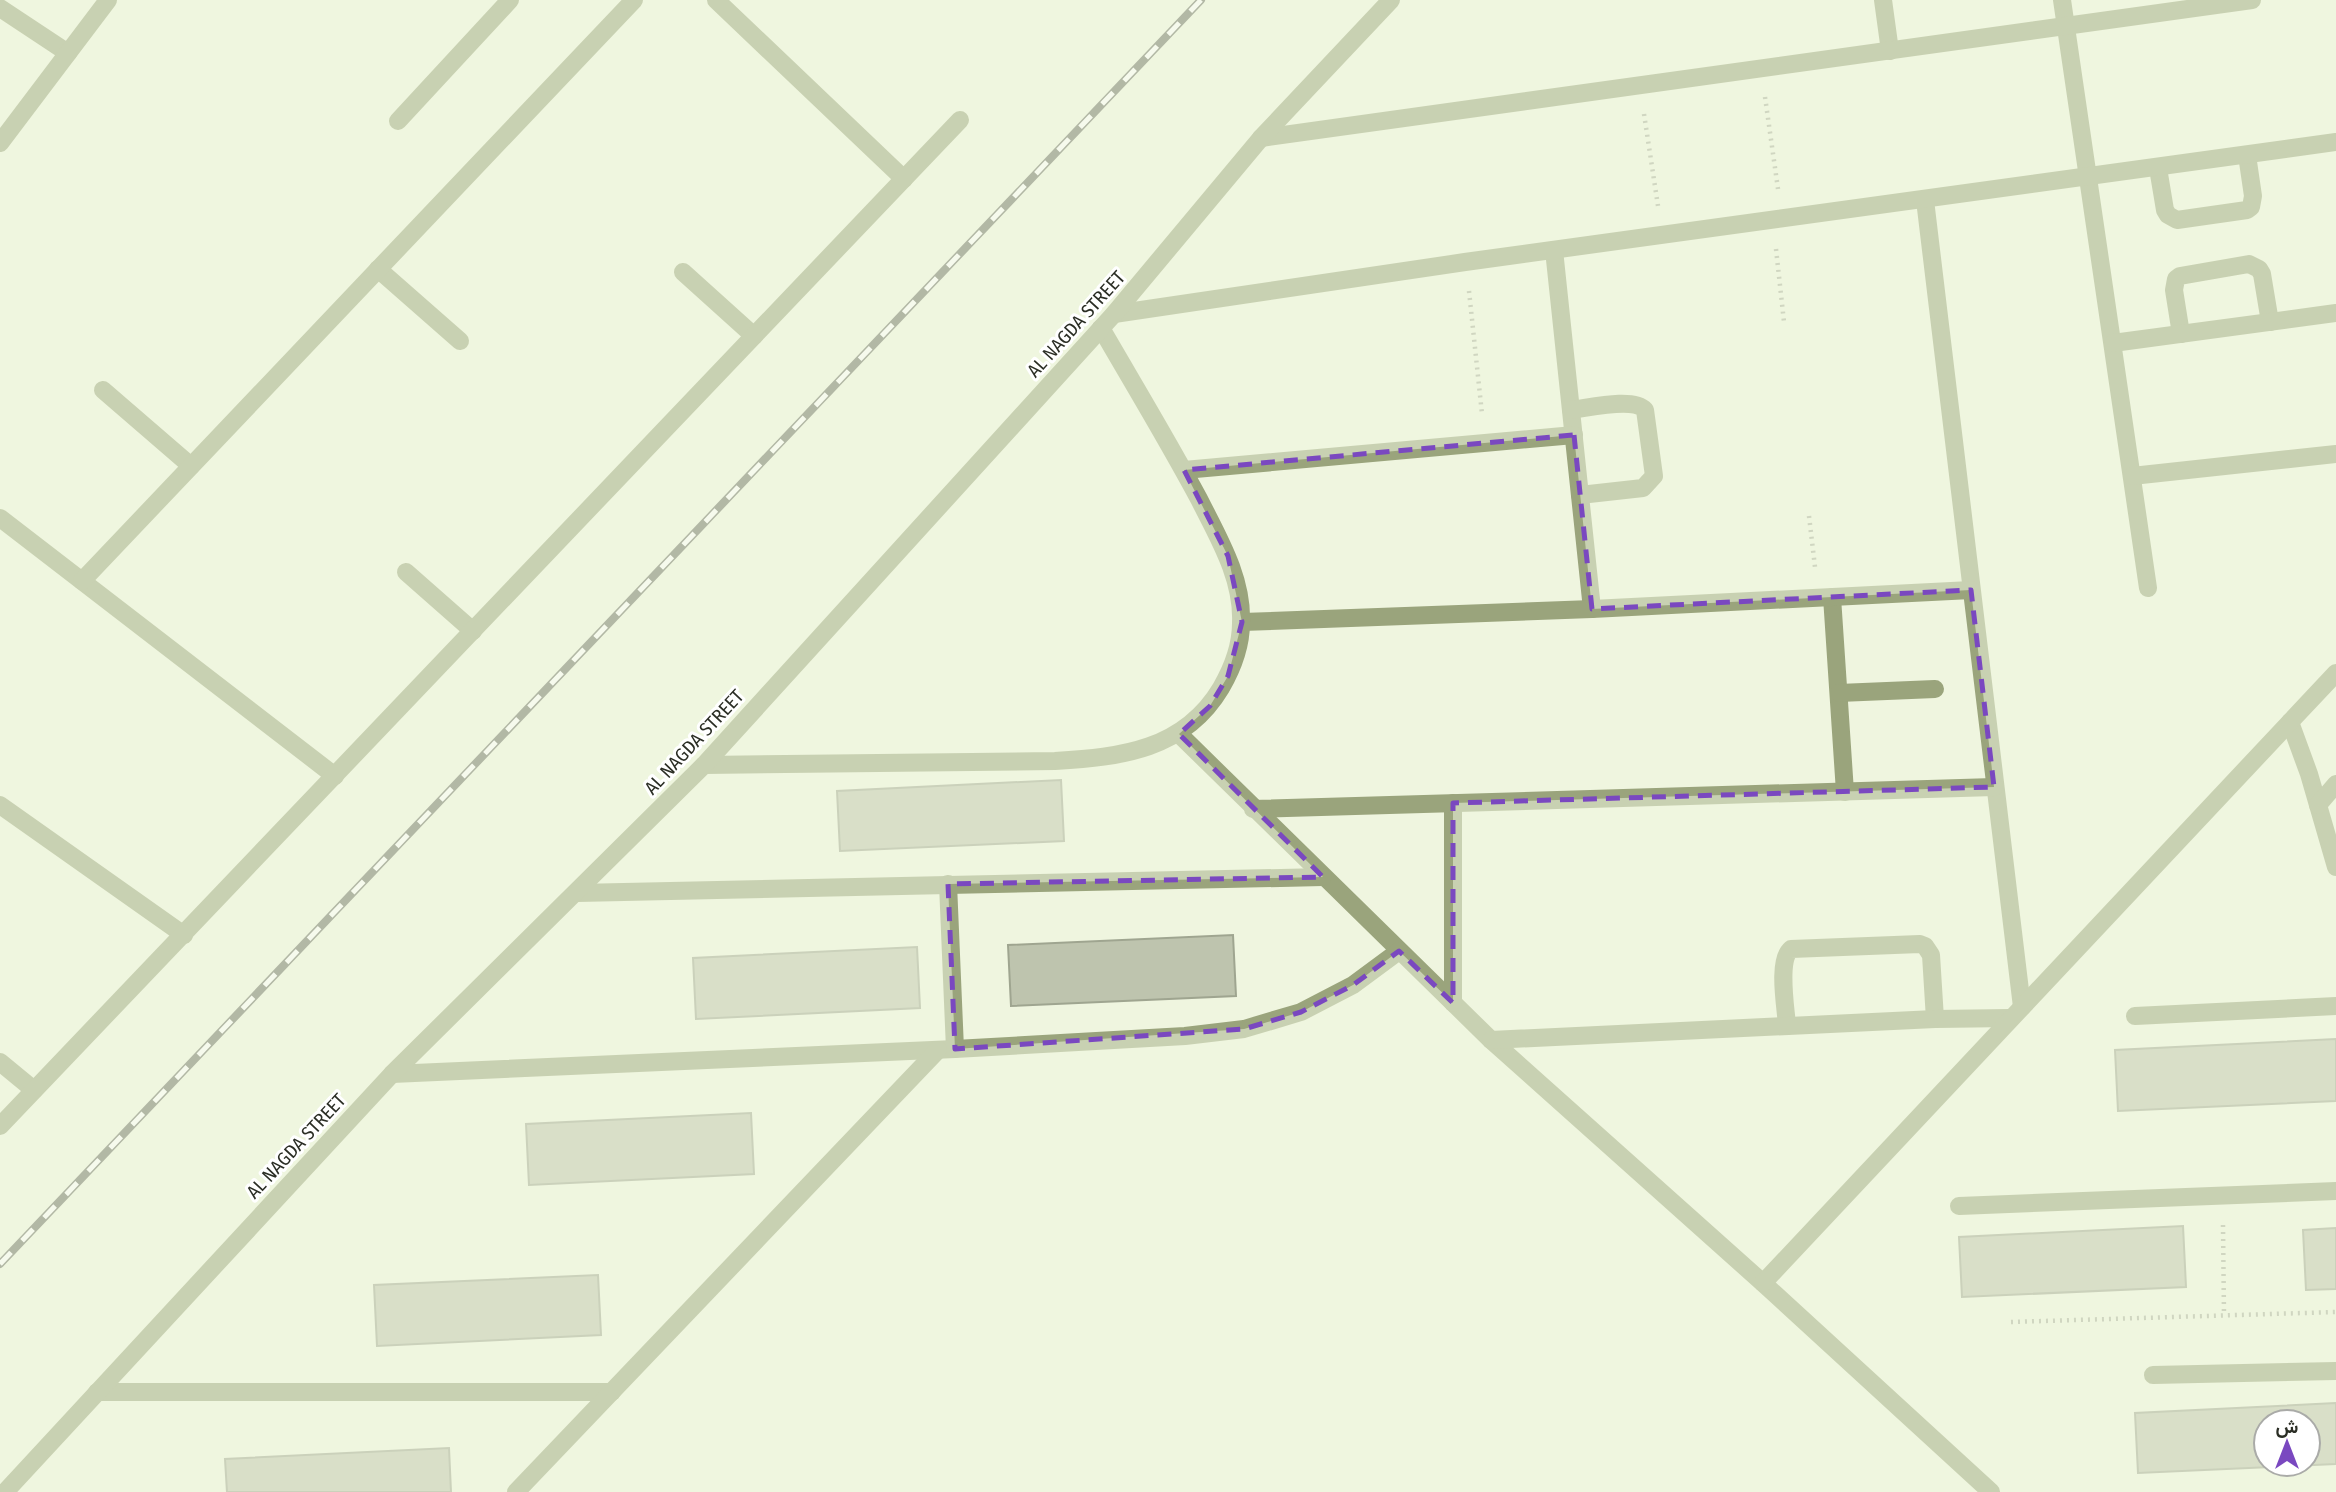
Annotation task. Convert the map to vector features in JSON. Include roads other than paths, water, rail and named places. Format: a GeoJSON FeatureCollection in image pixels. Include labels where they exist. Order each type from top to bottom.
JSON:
{"type":"FeatureCollection","features":[{"type":"Feature","properties":{"kind":"street"},"geometry":{"type":"LineString","coordinates":[[0,143],[108,0]]}},
{"type":"Feature","properties":{"kind":"street"},"geometry":{"type":"LineString","coordinates":[[398,121],[510,0]]}},
{"type":"Feature","properties":{"kind":"street"},"geometry":{"type":"LineString","coordinates":[[82,582],[634,0]]}},
{"type":"Feature","properties":{"kind":"street","name":"AL NAGDA STREET"},"geometry":{"type":"LineString","coordinates":[[5,1492],[392,1074],[704,765],[1114,314],[1261,138],[1391,0]]}},
{"type":"Feature","properties":{"kind":"street"},"geometry":{"type":"LineString","coordinates":[[1883,0],[1890,51]]}},
{"type":"Feature","properties":{"kind":"street"},"geometry":{"type":"LineString","coordinates":[[2062,0],[2148,588]]}},
{"type":"Feature","properties":{"kind":"street"},"geometry":{"type":"LineString","coordinates":[[1261,138],[2252,0]]}},
{"type":"Feature","properties":{"kind":"street"},"geometry":{"type":"LineString","coordinates":[[724,3],[904,179]]}},
{"type":"Feature","properties":{"kind":"street"},"geometry":{"type":"LineString","coordinates":[[0,8],[68,53]]}},
{"type":"Feature","properties":{"kind":"street"},"geometry":{"type":"LineString","coordinates":[[0,1125],[960,120]]}},
{"type":"Feature","properties":{"kind":"street"},"geometry":{"type":"LineString","coordinates":[[1114,314],[1465,262],[2336,142]]}},
{"type":"Feature","properties":{"kind":"street"},"geometry":{"type":"LineString","coordinates":[[2158,168],[2165,210],[2177,220],[2247,210],[2251,207],[2253,196],[2247,155]]}},
{"type":"Feature","properties":{"kind":"street"},"geometry":{"type":"LineString","coordinates":[[1925,200],[1994,787],[2017,1013]]}},
{"type":"Feature","properties":{"kind":"street"},"geometry":{"type":"LineString","coordinates":[[1554,250],[1592,609]]}},
{"type":"Feature","properties":{"kind":"street"},"geometry":{"type":"LineString","coordinates":[[2181,334],[2174,290],[2176,279],[2180,276],[2249,264],[2262,274],[2270,322]]}},
{"type":"Feature","properties":{"kind":"street"},"geometry":{"type":"LineString","coordinates":[[378,269],[460,341]]}},
{"type":"Feature","properties":{"kind":"street"},"geometry":{"type":"LineString","coordinates":[[683,272],[754,336]]}},
{"type":"Feature","properties":{"kind":"street"},"geometry":{"type":"LineString","coordinates":[[2113,343],[2336,313]]}},
{"type":"Feature","properties":{"kind":"street"},"geometry":{"type":"LineString","coordinates":[[704,765],[1055,761],[1104,758],[1148,748],[1179,734],[1210,706],[1228,676],[1241,622],[1240,599],[1228,556],[1184,470],[1101,328]]}},
{"type":"Feature","properties":{"kind":"street"},"geometry":{"type":"LineString","coordinates":[[103,390],[191,466]]}},
{"type":"Feature","properties":{"kind":"street"},"geometry":{"type":"LineString","coordinates":[[1571,410],[1630,403],[1641,406],[1645,410],[1654,476],[1643,488],[1580,495]]}},
{"type":"Feature","properties":{"kind":"street"},"geometry":{"type":"LineString","coordinates":[[1184,470],[1574,435]]}},
{"type":"Feature","properties":{"kind":"street"},"geometry":{"type":"LineString","coordinates":[[2132,476],[2336,454]]}},
{"type":"Feature","properties":{"kind":"street"},"geometry":{"type":"LineString","coordinates":[[0,518],[335,776]]}},
{"type":"Feature","properties":{"kind":"street"},"geometry":{"type":"LineString","coordinates":[[405,572],[473,631]]}},
{"type":"Feature","properties":{"kind":"street"},"geometry":{"type":"LineString","coordinates":[[1241,622],[1592,609],[1971,590]]}},
{"type":"Feature","properties":{"kind":"street"},"geometry":{"type":"LineString","coordinates":[[1825,598],[1839,693],[1845,792]]}},
{"type":"Feature","properties":{"kind":"street"},"geometry":{"type":"LineString","coordinates":[[1763,1283],[2336,673]]}},
{"type":"Feature","properties":{"kind":"street"},"geometry":{"type":"LineString","coordinates":[[1839,693],[1935,689]]}},
{"type":"Feature","properties":{"kind":"street"},"geometry":{"type":"LineString","coordinates":[[2290,722],[2334,856]]}},
{"type":"Feature","properties":{"kind":"street"},"geometry":{"type":"LineString","coordinates":[[1179,734],[1491,1040],[1763,1283],[1991,1492]]}},
{"type":"Feature","properties":{"kind":"street"},"geometry":{"type":"LineString","coordinates":[[2318,805],[2336,784]]}},
{"type":"Feature","properties":{"kind":"street"},"geometry":{"type":"LineString","coordinates":[[1253,808],[1994,787]]}},
{"type":"Feature","properties":{"kind":"street"},"geometry":{"type":"LineString","coordinates":[[1453,803],[1454,1003]]}},
{"type":"Feature","properties":{"kind":"street"},"geometry":{"type":"LineString","coordinates":[[0,805],[184,935]]}},
{"type":"Feature","properties":{"kind":"street"},"geometry":{"type":"LineString","coordinates":[[577,893],[1323,877]]}},
{"type":"Feature","properties":{"kind":"street"},"geometry":{"type":"LineString","coordinates":[[516,1492],[947,1050],[948,884]]}},
{"type":"Feature","properties":{"kind":"street"},"geometry":{"type":"LineString","coordinates":[[1787,1026],[1783,964],[1791,949],[1920,944],[1925,946],[1931,955],[1935,1019]]}},
{"type":"Feature","properties":{"kind":"street"},"geometry":{"type":"LineString","coordinates":[[392,1074],[947,1050],[1244,1030],[1301,1012],[1353,985],[1399,951]]}},
{"type":"Feature","properties":{"kind":"street"},"geometry":{"type":"LineString","coordinates":[[2135,1016],[2336,1006]]}},
{"type":"Feature","properties":{"kind":"street"},"geometry":{"type":"LineString","coordinates":[[1491,1040],[2017,1013]]}},
{"type":"Feature","properties":{"kind":"street"},"geometry":{"type":"LineString","coordinates":[[0,1062],[34,1090]]}},
{"type":"Feature","properties":{"kind":"street"},"geometry":{"type":"LineString","coordinates":[[1959,1206],[2336,1191]]}},
{"type":"Feature","properties":{"kind":"street"},"geometry":{"type":"LineString","coordinates":[[2153,1375],[2336,1371]]}},
{"type":"Feature","properties":{"kind":"street"},"geometry":{"type":"LineString","coordinates":[[97,1392],[612,1392]]}},
{"type":"Feature","properties":{"kind":"railway"},"geometry":{"type":"LineString","coordinates":[[0,1264],[1201,0]]}}]}
